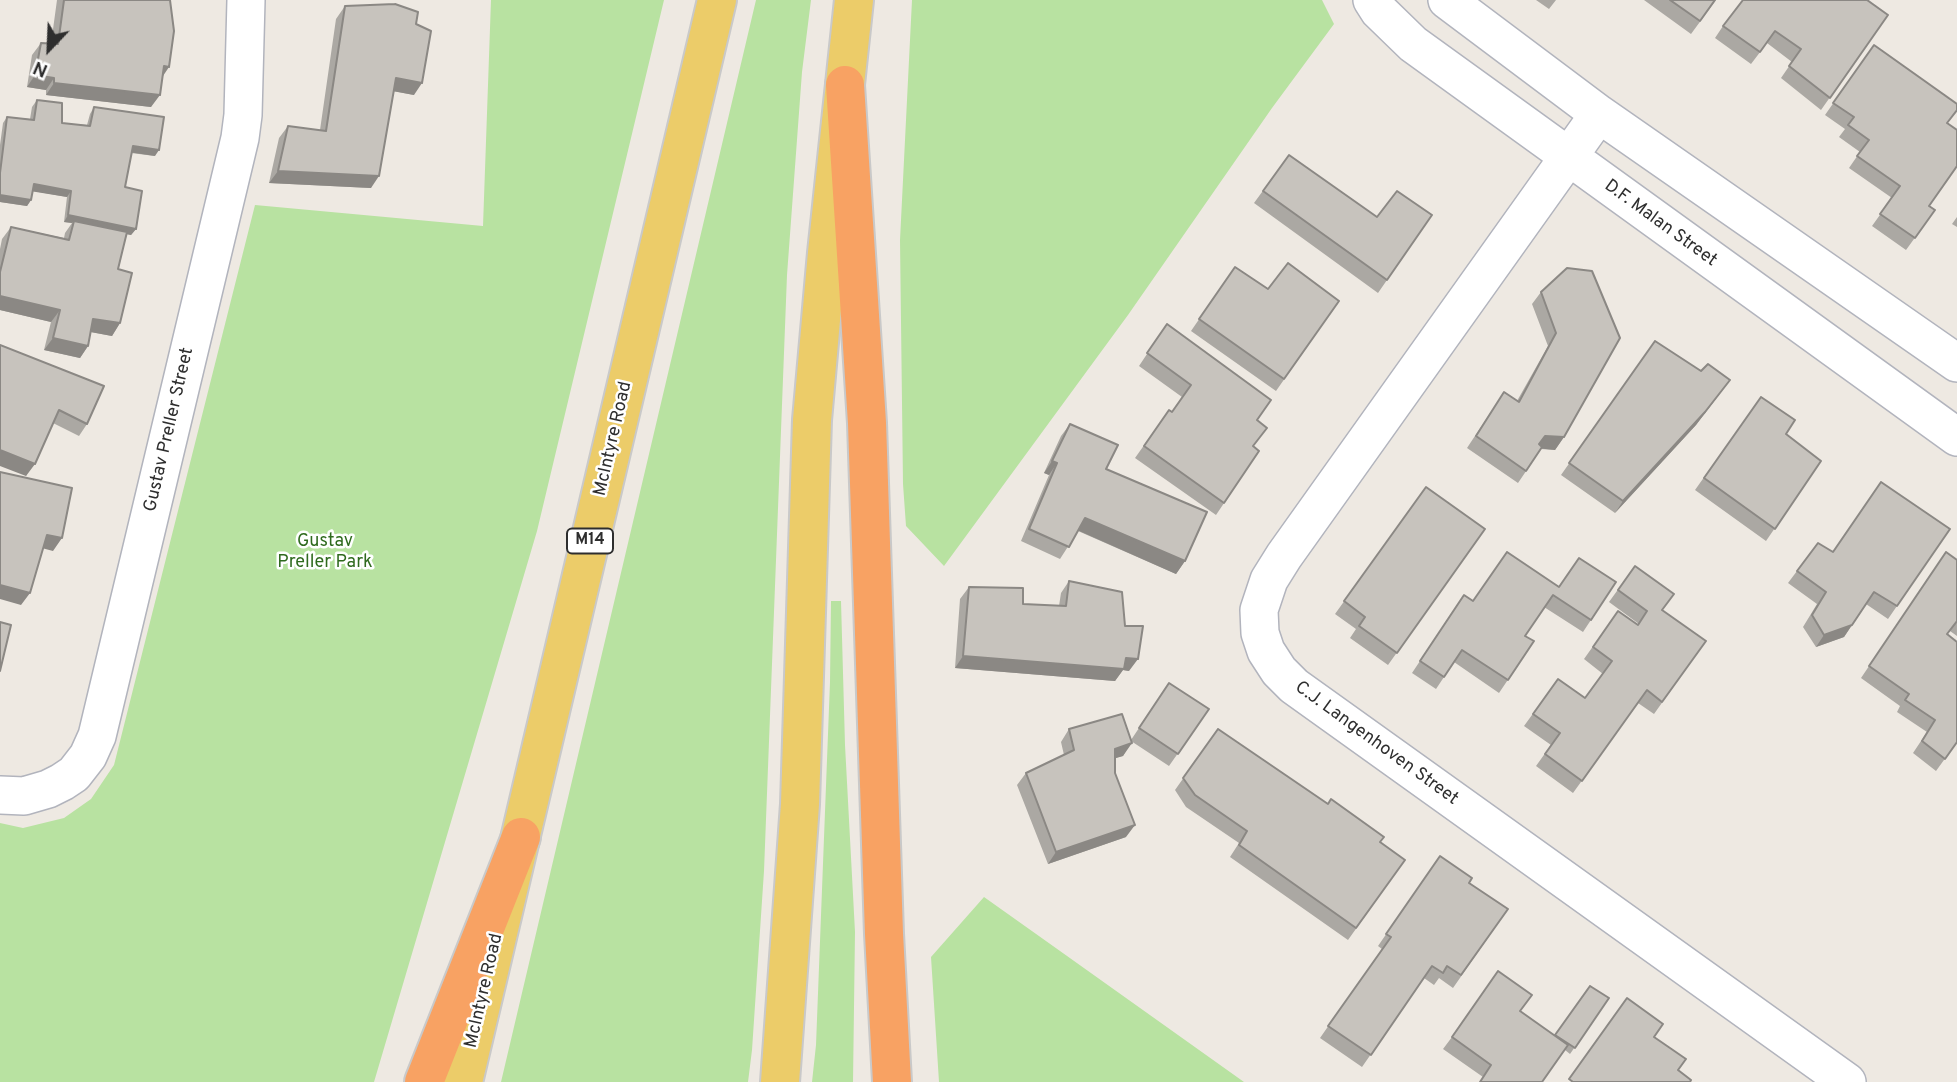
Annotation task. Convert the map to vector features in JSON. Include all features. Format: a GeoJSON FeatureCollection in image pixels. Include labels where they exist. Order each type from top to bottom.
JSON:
{"type":"FeatureCollection","features":[{"type":"Feature","properties":{"kind":"highway"},"geometry":{"type":"LineString","coordinates":[[845,85],[867,423],[883,920],[892,1082]]}},
{"type":"Feature","properties":{"kind":"highway"},"geometry":{"type":"LineString","coordinates":[[424,1082],[521,837]]}},
{"type":"Feature","properties":{"kind":"main road","name":"McIntyre Road"},"geometry":{"type":"LineString","coordinates":[[463,1082],[717,0]]}},
{"type":"Feature","properties":{"kind":"main road"},"geometry":{"type":"LineString","coordinates":[[780,1082],[800,804],[812,420],[855,0]]}},
{"type":"Feature","properties":{"kind":"street","name":"Gustav Preller Street"},"geometry":{"type":"LineString","coordinates":[[0,795],[24,796],[62,782],[74,774],[88,756],[97,736],[240,138],[244,104],[246,0]]}},
{"type":"Feature","properties":{"kind":"street","name":"D.F. Malan Street"},"geometry":{"type":"LineString","coordinates":[[1372,0],[1379,11],[1413,44],[1957,437]]}},
{"type":"Feature","properties":{"kind":"street"},"geometry":{"type":"LineString","coordinates":[[1447,0],[1599,114],[1957,363]]}},
{"type":"Feature","properties":{"kind":"street","name":"C.J. Langenhoven Street"},"geometry":{"type":"LineString","coordinates":[[1599,114],[1284,556],[1269,580],[1259,610],[1260,633],[1266,651],[1279,671],[1294,686],[1847,1082]]}},
{"type":"Feature","properties":{"kind":"green space","name":"Gustav Preller Park"},"geometry":{"type":"Polygon","coordinates":[[[491,0],[664,0],[537,531],[374,1082],[0,1082],[0,823],[23,828],[64,818],[91,799],[114,765],[255,205],[483,226],[491,0]]]}},
{"type":"Feature","properties":{"kind":"green space"},"geometry":{"type":"Polygon","coordinates":[[[756,0],[811,0],[802,72],[787,275],[764,871],[748,1082],[501,1082],[756,0]]]}},
{"type":"Feature","properties":{"kind":"green space"},"geometry":{"type":"Polygon","coordinates":[[[912,0],[1322,0],[1334,24],[1128,315],[944,566],[906,526],[903,484],[900,240],[912,0]]]}},
{"type":"Feature","properties":{"kind":"green space"},"geometry":{"type":"Polygon","coordinates":[[[831,601],[841,601],[855,932],[853,1082],[812,1082],[816,1045],[831,601]]]}},
{"type":"Feature","properties":{"kind":"green space"},"geometry":{"type":"Polygon","coordinates":[[[984,897],[1244,1082],[939,1082],[931,957],[984,897]]]}},
{"type":"Feature","properties":{"kind":"building"},"geometry":{"type":"Polygon","coordinates":[[[64,0],[170,0],[174,31],[169,67],[164,66],[160,95],[54,83],[54,78],[35,75],[41,43],[58,44],[64,0]]]}},
{"type":"Feature","properties":{"kind":"building"},"geometry":{"type":"Polygon","coordinates":[[[1670,0],[1715,0],[1700,21],[1670,0]]]}},
{"type":"Feature","properties":{"kind":"building"},"geometry":{"type":"Polygon","coordinates":[[[1743,0],[1867,0],[1888,15],[1830,98],[1789,66],[1801,49],[1775,31],[1760,52],[1723,26],[1743,0]]]}},
{"type":"Feature","properties":{"kind":"building"},"geometry":{"type":"Polygon","coordinates":[[[395,4],[418,12],[416,24],[431,31],[422,83],[396,78],[379,176],[278,171],[288,126],[326,131],[345,6],[395,4]]]}},
{"type":"Feature","properties":{"kind":"building"},"geometry":{"type":"Polygon","coordinates":[[[1874,45],[1957,104],[1957,110],[1947,123],[1957,130],[1957,166],[1929,206],[1935,210],[1915,238],[1880,214],[1900,186],[1857,156],[1869,140],[1848,125],[1854,117],[1833,103],[1874,45]]]}},
{"type":"Feature","properties":{"kind":"building"},"geometry":{"type":"Polygon","coordinates":[[[37,100],[62,103],[62,123],[90,126],[94,107],[164,117],[159,150],[133,146],[125,187],[142,191],[136,229],[68,215],[71,191],[34,184],[31,200],[0,195],[7,117],[34,120],[37,100]]]}},
{"type":"Feature","properties":{"kind":"building"},"geometry":{"type":"Polygon","coordinates":[[[1289,155],[1377,217],[1397,191],[1432,215],[1387,280],[1263,191],[1289,155]]]}},
{"type":"Feature","properties":{"kind":"building"},"geometry":{"type":"Polygon","coordinates":[[[74,221],[127,232],[118,269],[132,273],[120,323],[93,319],[88,346],[53,338],[60,310],[0,296],[0,272],[11,227],[69,240],[74,221]]]}},
{"type":"Feature","properties":{"kind":"building"},"geometry":{"type":"Polygon","coordinates":[[[1288,263],[1339,301],[1284,379],[1199,319],[1235,267],[1268,289],[1288,263]]]}},
{"type":"Feature","properties":{"kind":"building"},"geometry":{"type":"Polygon","coordinates":[[[1567,268],[1592,271],[1620,338],[1564,437],[1545,436],[1539,444],[1542,447],[1526,471],[1476,436],[1504,392],[1519,402],[1556,333],[1541,292],[1567,268]]]}},
{"type":"Feature","properties":{"kind":"building"},"geometry":{"type":"Polygon","coordinates":[[[1167,324],[1271,400],[1257,420],[1267,428],[1253,446],[1259,451],[1224,503],[1144,446],[1169,410],[1172,412],[1191,385],[1147,353],[1167,324]]]}},
{"type":"Feature","properties":{"kind":"building"},"geometry":{"type":"Polygon","coordinates":[[[1655,341],[1701,371],[1708,364],[1730,380],[1705,412],[1623,501],[1569,463],[1655,341]]]}},
{"type":"Feature","properties":{"kind":"building"},"geometry":{"type":"Polygon","coordinates":[[[0,345],[104,386],[87,424],[59,410],[35,464],[0,450],[0,345]]]}},
{"type":"Feature","properties":{"kind":"building"},"geometry":{"type":"Polygon","coordinates":[[[1761,397],[1795,420],[1786,434],[1821,461],[1775,529],[1704,478],[1761,397]]]}},
{"type":"Feature","properties":{"kind":"building"},"geometry":{"type":"Polygon","coordinates":[[[1070,424],[1118,445],[1106,469],[1207,512],[1185,561],[1085,518],[1069,547],[1029,529],[1057,463],[1052,461],[1070,424]]]}},
{"type":"Feature","properties":{"kind":"building"},"geometry":{"type":"Polygon","coordinates":[[[0,472],[72,488],[62,538],[47,535],[30,593],[0,585],[0,472]]]}},
{"type":"Feature","properties":{"kind":"building"},"geometry":{"type":"Polygon","coordinates":[[[1881,482],[1950,529],[1897,606],[1874,592],[1852,625],[1824,635],[1812,615],[1826,592],[1797,571],[1818,543],[1833,552],[1881,482]]]}},
{"type":"Feature","properties":{"kind":"building"},"geometry":{"type":"Polygon","coordinates":[[[1426,487],[1485,529],[1397,653],[1359,626],[1365,617],[1344,601],[1426,487]]]}},
{"type":"Feature","properties":{"kind":"building"},"geometry":{"type":"Polygon","coordinates":[[[1507,552],[1559,587],[1579,558],[1616,582],[1591,620],[1553,595],[1525,636],[1534,641],[1508,680],[1462,650],[1444,677],[1420,661],[1464,595],[1473,601],[1507,552]]]}},
{"type":"Feature","properties":{"kind":"building"},"geometry":{"type":"Polygon","coordinates":[[[1946,552],[1957,560],[1957,621],[1947,634],[1957,642],[1957,742],[1945,759],[1922,741],[1935,720],[1905,700],[1909,694],[1869,666],[1946,552]]]}},
{"type":"Feature","properties":{"kind":"building"},"geometry":{"type":"Polygon","coordinates":[[[1635,566],[1674,594],[1662,610],[1706,641],[1662,702],[1647,690],[1582,781],[1545,754],[1560,733],[1533,714],[1558,679],[1585,698],[1612,661],[1593,647],[1618,611],[1638,625],[1647,611],[1618,590],[1635,566]]]}},
{"type":"Feature","properties":{"kind":"building"},"geometry":{"type":"Polygon","coordinates":[[[1069,581],[1122,592],[1125,626],[1143,626],[1138,659],[1126,658],[1124,669],[963,656],[969,587],[1023,588],[1023,604],[1066,606],[1069,581]]]}},
{"type":"Feature","properties":{"kind":"building"},"geometry":{"type":"Polygon","coordinates":[[[0,622],[11,625],[0,671],[0,622]]]}},
{"type":"Feature","properties":{"kind":"building"},"geometry":{"type":"Polygon","coordinates":[[[1169,683],[1209,709],[1178,754],[1139,728],[1169,683]]]}},
{"type":"Feature","properties":{"kind":"building"},"geometry":{"type":"Polygon","coordinates":[[[1122,714],[1132,743],[1115,749],[1115,773],[1135,825],[1056,852],[1026,773],[1074,750],[1069,729],[1122,714]]]}},
{"type":"Feature","properties":{"kind":"building"},"geometry":{"type":"Polygon","coordinates":[[[1218,729],[1328,804],[1331,799],[1384,837],[1380,842],[1405,860],[1356,928],[1239,845],[1247,831],[1195,795],[1183,778],[1218,729]]]}},
{"type":"Feature","properties":{"kind":"building"},"geometry":{"type":"Polygon","coordinates":[[[1440,856],[1472,878],[1469,883],[1508,909],[1461,975],[1447,966],[1443,973],[1432,966],[1371,1055],[1328,1026],[1391,937],[1386,934],[1440,856]]]}},
{"type":"Feature","properties":{"kind":"building"},"geometry":{"type":"Polygon","coordinates":[[[1498,971],[1532,995],[1520,1011],[1568,1045],[1542,1082],[1480,1082],[1491,1065],[1452,1037],[1498,971]]]}},
{"type":"Feature","properties":{"kind":"building"},"geometry":{"type":"Polygon","coordinates":[[[1590,986],[1609,998],[1575,1048],[1555,1035],[1590,986]]]}},
{"type":"Feature","properties":{"kind":"building"},"geometry":{"type":"Polygon","coordinates":[[[1627,998],[1663,1024],[1654,1037],[1686,1059],[1678,1070],[1691,1080],[1690,1082],[1573,1082],[1569,1079],[1627,998]]]}}]}
